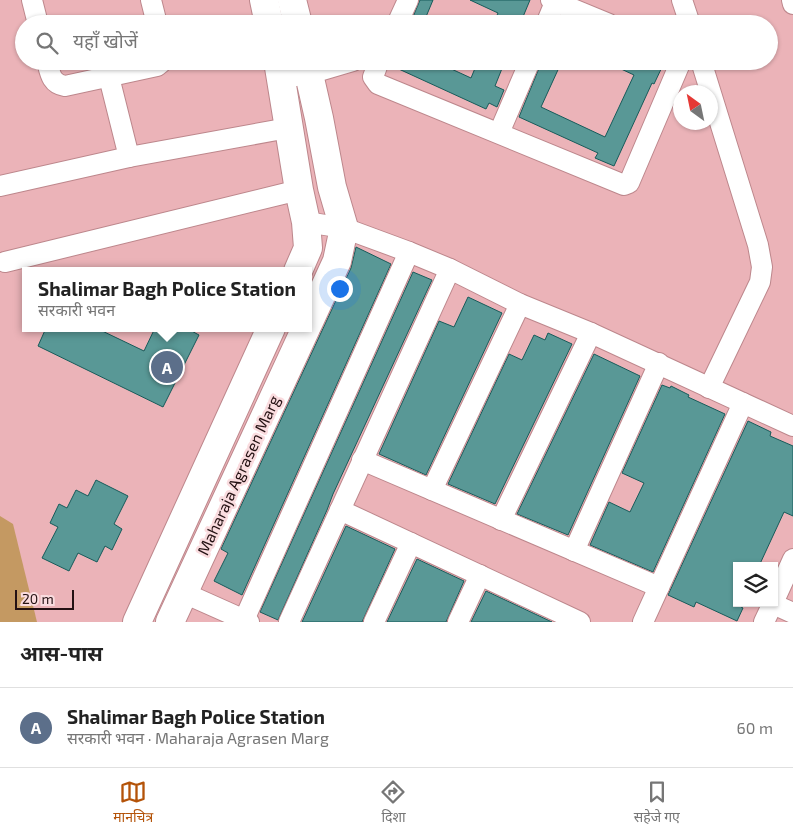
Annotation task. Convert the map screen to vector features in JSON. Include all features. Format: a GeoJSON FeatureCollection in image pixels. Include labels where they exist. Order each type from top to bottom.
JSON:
{"type":"FeatureCollection","features":[{"type":"Feature","properties":{"kind":"street"},"geometry":{"type":"LineString","coordinates":[[32,0],[36,15]]}},
{"type":"Feature","properties":{"kind":"street"},"geometry":{"type":"LineString","coordinates":[[151,0],[154,15]]}},
{"type":"Feature","properties":{"kind":"street"},"geometry":{"type":"LineString","coordinates":[[264,0],[267,15]]}},
{"type":"Feature","properties":{"kind":"street"},"geometry":{"type":"LineString","coordinates":[[292,0],[296,15]]}},
{"type":"Feature","properties":{"kind":"street"},"geometry":{"type":"LineString","coordinates":[[401,15],[408,0]]}},
{"type":"Feature","properties":{"kind":"street"},"geometry":{"type":"LineString","coordinates":[[682,0],[687,15]]}},
{"type":"Feature","properties":{"kind":"street"},"geometry":{"type":"LineString","coordinates":[[792,0],[793,4]]}},
{"type":"Feature","properties":{"kind":"street"},"geometry":{"type":"LineString","coordinates":[[549,15],[554,1],[587,15]]}},
{"type":"Feature","properties":{"kind":"street"},"geometry":{"type":"LineString","coordinates":[[49,70],[52,80],[57,85],[65,86],[138,70]]}},
{"type":"Feature","properties":{"kind":"street"},"geometry":{"type":"LineString","coordinates":[[280,70],[298,190],[306,222],[308,248],[300,267]]}},
{"type":"Feature","properties":{"kind":"street"},"geometry":{"type":"LineString","coordinates":[[308,70],[332,187],[344,228],[337,261],[312,315]]}},
{"type":"Feature","properties":{"kind":"street"},"geometry":{"type":"LineString","coordinates":[[376,70],[373,77],[378,84],[622,185],[629,183],[677,70]]}},
{"type":"Feature","properties":{"kind":"street"},"geometry":{"type":"LineString","coordinates":[[499,133],[526,70]]}},
{"type":"Feature","properties":{"kind":"street"},"geometry":{"type":"LineString","coordinates":[[704,70],[758,245],[762,267],[760,282],[709,388]]}},
{"type":"Feature","properties":{"kind":"street"},"geometry":{"type":"LineString","coordinates":[[110,76],[129,158]]}},
{"type":"Feature","properties":{"kind":"street"},"geometry":{"type":"LineString","coordinates":[[0,186],[129,158],[288,128]]}},
{"type":"Feature","properties":{"kind":"street"},"geometry":{"type":"LineString","coordinates":[[5,262],[298,190]]}},
{"type":"Feature","properties":{"kind":"street"},"geometry":{"type":"LineString","coordinates":[[306,222],[344,228],[450,269],[520,304],[591,333],[793,426]]}},
{"type":"Feature","properties":{"kind":"street"},"geometry":{"type":"LineString","coordinates":[[184,593],[246,621],[409,252]]}},
{"type":"Feature","properties":{"kind":"street"},"geometry":{"type":"LineString","coordinates":[[289,622],[450,269]]}},
{"type":"Feature","properties":{"kind":"street"},"geometry":{"type":"LineString","coordinates":[[432,490],[520,304]]}},
{"type":"Feature","properties":{"kind":"street","name":"Maharaja Agrasen Marg"},"geometry":{"type":"LineString","coordinates":[[137,622],[269,332]]}},
{"type":"Feature","properties":{"kind":"street","name":"Maharaja Agrasen Marg"},"geometry":{"type":"LineString","coordinates":[[170,622],[304,332]]}},
{"type":"Feature","properties":{"kind":"street"},"geometry":{"type":"LineString","coordinates":[[501,520],[591,333]]}},
{"type":"Feature","properties":{"kind":"street"},"geometry":{"type":"LineString","coordinates":[[574,551],[659,364]]}},
{"type":"Feature","properties":{"kind":"street"},"geometry":{"type":"LineString","coordinates":[[643,622],[743,403]]}},
{"type":"Feature","properties":{"kind":"street"},"geometry":{"type":"LineString","coordinates":[[221,438],[249,452]]}},
{"type":"Feature","properties":{"kind":"street"},"geometry":{"type":"LineString","coordinates":[[362,460],[659,587]]}},
{"type":"Feature","properties":{"kind":"street"},"geometry":{"type":"LineString","coordinates":[[340,510],[480,575],[544,614],[580,622]]}},
{"type":"Feature","properties":{"kind":"street"},"geometry":{"type":"LineString","coordinates":[[374,622],[411,543]]}},
{"type":"Feature","properties":{"kind":"street"},"geometry":{"type":"LineString","coordinates":[[778,592],[793,559]]}},
{"type":"Feature","properties":{"kind":"street"},"geometry":{"type":"LineString","coordinates":[[458,622],[480,575]]}},
{"type":"Feature","properties":{"kind":"street"},"geometry":{"type":"LineString","coordinates":[[778,606],[793,613]]}},
{"type":"Feature","properties":{"kind":"street"},"geometry":{"type":"LineString","coordinates":[[764,622],[771,607]]}},
{"type":"Feature","properties":{"kind":"shaded area"},"geometry":{"type":"Polygon","coordinates":[[[0,516],[13,524],[37,622],[0,622],[0,516]]]}},
{"type":"Feature","properties":{"kind":"building"},"geometry":{"type":"Polygon","coordinates":[[[420,0],[433,0],[427,15],[414,15],[420,0]]]}},
{"type":"Feature","properties":{"kind":"building"},"geometry":{"type":"Polygon","coordinates":[[[470,0],[530,0],[524,15],[497,15],[498,13],[470,0]]]}},
{"type":"Feature","properties":{"kind":"building"},"geometry":{"type":"Polygon","coordinates":[[[401,70],[454,70],[471,78],[474,70],[501,70],[495,86],[504,90],[497,107],[489,103],[486,109],[401,70]]]}},
{"type":"Feature","properties":{"kind":"building"},"geometry":{"type":"Polygon","coordinates":[[[538,70],[558,70],[541,107],[605,137],[634,75],[623,70],[661,70],[654,84],[652,83],[614,166],[595,158],[598,153],[519,117],[538,70]]]}},
{"type":"Feature","properties":{"kind":"building"},"geometry":{"type":"Polygon","coordinates":[[[356,247],[391,264],[242,595],[214,581],[228,553],[221,549],[351,268],[356,247]]]}},
{"type":"Feature","properties":{"kind":"building"},"geometry":{"type":"Polygon","coordinates":[[[413,272],[432,280],[333,494],[278,620],[260,612],[413,272]]]}},
{"type":"Feature","properties":{"kind":"building"},"geometry":{"type":"Polygon","coordinates":[[[468,297],[502,313],[426,475],[379,454],[439,321],[454,327],[468,297]]]}},
{"type":"Feature","properties":{"kind":"building"},"geometry":{"type":"Polygon","coordinates":[[[44,332],[104,332],[144,351],[153,332],[193,332],[199,335],[163,407],[38,346],[44,332]]]}},
{"type":"Feature","properties":{"kind":"building"},"geometry":{"type":"Polygon","coordinates":[[[548,333],[572,344],[495,504],[448,484],[509,354],[522,360],[534,335],[545,340],[548,333]]]}},
{"type":"Feature","properties":{"kind":"building"},"geometry":{"type":"Polygon","coordinates":[[[594,354],[640,376],[568,535],[517,514],[594,354]]]}},
{"type":"Feature","properties":{"kind":"building"},"geometry":{"type":"Polygon","coordinates":[[[662,385],[670,388],[671,386],[689,395],[688,397],[725,414],[653,572],[590,545],[609,502],[630,512],[644,483],[622,473],[662,385]]]}},
{"type":"Feature","properties":{"kind":"building"},"geometry":{"type":"Polygon","coordinates":[[[748,421],[771,432],[770,436],[793,446],[793,516],[784,512],[761,562],[733,562],[733,607],[743,608],[737,621],[696,602],[694,607],[668,595],[748,421]]]}},
{"type":"Feature","properties":{"kind":"building"},"geometry":{"type":"Polygon","coordinates":[[[96,480],[128,496],[114,524],[122,529],[112,550],[105,546],[97,562],[78,553],[69,571],[42,558],[58,527],[50,523],[59,504],[67,508],[76,490],[88,496],[96,480]]]}},
{"type":"Feature","properties":{"kind":"building"},"geometry":{"type":"Polygon","coordinates":[[[346,526],[395,549],[362,622],[302,622],[346,526]]]}},
{"type":"Feature","properties":{"kind":"building"},"geometry":{"type":"Polygon","coordinates":[[[417,559],[464,581],[446,622],[387,622],[417,559]]]}},
{"type":"Feature","properties":{"kind":"building"},"geometry":{"type":"Polygon","coordinates":[[[486,591],[552,622],[471,622],[486,591]]]}},
{"type":"Feature","properties":{"kind":"place","name":"Shalimar Bagh Police Station"},"geometry":{"type":"Point","coordinates":[167,367]}}]}
